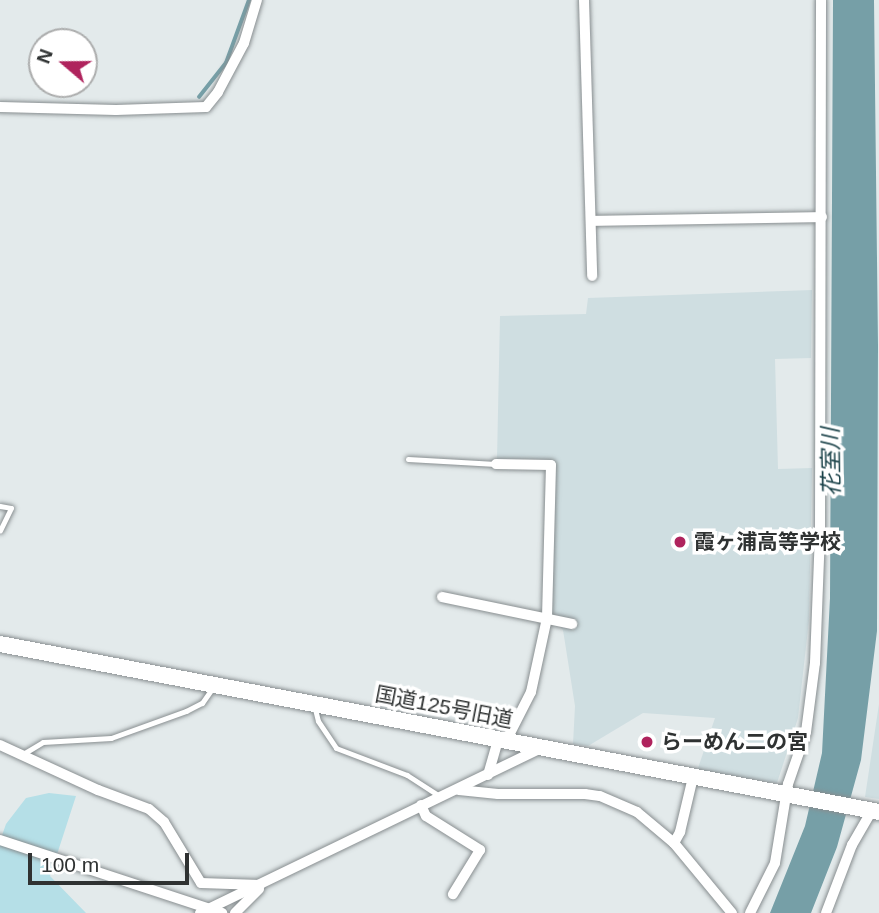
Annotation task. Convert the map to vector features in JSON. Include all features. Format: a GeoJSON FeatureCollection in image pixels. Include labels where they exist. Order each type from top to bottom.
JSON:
{"type":"FeatureCollection","features":[{"type":"Feature","properties":{"kind":"street"},"geometry":{"type":"LineString","coordinates":[[0,107],[116,110],[206,107],[218,92],[244,43],[257,0]]}},
{"type":"Feature","properties":{"kind":"street"},"geometry":{"type":"LineString","coordinates":[[584,0],[592,276]]}},
{"type":"Feature","properties":{"kind":"street"},"geometry":{"type":"LineString","coordinates":[[750,913],[775,863],[792,796],[806,732],[816,638],[822,217],[821,0]]}},
{"type":"Feature","properties":{"kind":"street"},"geometry":{"type":"LineString","coordinates":[[591,221],[822,217]]}},
{"type":"Feature","properties":{"kind":"street"},"geometry":{"type":"LineString","coordinates":[[488,775],[502,740],[531,692],[547,618],[551,465],[496,464]]}},
{"type":"Feature","properties":{"kind":"street"},"geometry":{"type":"LineString","coordinates":[[442,597],[572,624]]}},
{"type":"Feature","properties":{"kind":"street","name":"国道125号旧道"},"geometry":{"type":"LineString","coordinates":[[0,644],[870,811]]}},
{"type":"Feature","properties":{"kind":"street"},"geometry":{"type":"LineString","coordinates":[[0,745],[98,790],[149,809],[164,822],[201,883],[263,885]]}},
{"type":"Feature","properties":{"kind":"street"},"geometry":{"type":"LineString","coordinates":[[204,911],[263,885],[541,748]]}},
{"type":"Feature","properties":{"kind":"street"},"geometry":{"type":"LineString","coordinates":[[674,843],[680,832],[693,777]]}},
{"type":"Feature","properties":{"kind":"street"},"geometry":{"type":"LineString","coordinates":[[459,790],[498,794],[600,796],[637,812],[674,843],[732,913]]}},
{"type":"Feature","properties":{"kind":"street"},"geometry":{"type":"LineString","coordinates":[[421,805],[426,816],[480,850],[453,894]]}},
{"type":"Feature","properties":{"kind":"street"},"geometry":{"type":"LineString","coordinates":[[826,913],[852,845],[870,811]]}},
{"type":"Feature","properties":{"kind":"street"},"geometry":{"type":"LineString","coordinates":[[0,840],[204,911],[222,913]]}},
{"type":"Feature","properties":{"kind":"street"},"geometry":{"type":"LineString","coordinates":[[235,913],[263,885]]}},
{"type":"Feature","properties":{"kind":"lane"},"geometry":{"type":"LineString","coordinates":[[408,459],[496,464]]}},
{"type":"Feature","properties":{"kind":"lane"},"geometry":{"type":"LineString","coordinates":[[0,506],[11,508],[0,531]]}},
{"type":"Feature","properties":{"kind":"lane"},"geometry":{"type":"LineString","coordinates":[[23,754],[43,742],[111,738],[186,711],[209,696],[215,684]]}},
{"type":"Feature","properties":{"kind":"lane"},"geometry":{"type":"LineString","coordinates":[[313,702],[318,721],[336,748],[407,775],[439,796]]}},
{"type":"Feature","properties":{"kind":"shaded area","name":"霞ヶ浦高等学校"},"geometry":{"type":"Polygon","coordinates":[[[812,290],[811,358],[775,359],[778,469],[812,468],[809,620],[798,718],[777,783],[697,771],[715,718],[643,713],[588,746],[573,744],[575,706],[563,630],[548,614],[549,465],[497,459],[500,316],[586,314],[588,298],[812,290]]]}},
{"type":"Feature","properties":{"kind":"shaded area"},"geometry":{"type":"Polygon","coordinates":[[[879,704],[879,799],[865,797],[879,704]]]}},
{"type":"Feature","properties":{"kind":"shaded area"},"geometry":{"type":"Polygon","coordinates":[[[49,793],[76,796],[50,876],[86,913],[0,913],[0,841],[6,824],[26,798],[49,793]]]}},
{"type":"Feature","properties":{"kind":"water","name":"花室川"},"geometry":{"type":"Polygon","coordinates":[[[833,0],[874,0],[878,345],[877,631],[861,760],[837,847],[811,913],[770,913],[805,826],[822,753],[830,598],[833,0]]]}},
{"type":"Feature","properties":{"kind":"waterway"},"geometry":{"type":"LineString","coordinates":[[199,97],[226,63],[249,0]]}},
{"type":"Feature","properties":{"kind":"place","name":"霞ヶ浦高等学校"},"geometry":{"type":"Point","coordinates":[680,542]}},
{"type":"Feature","properties":{"kind":"place","name":"らーめん二の宮"},"geometry":{"type":"Point","coordinates":[647,742]}}]}
